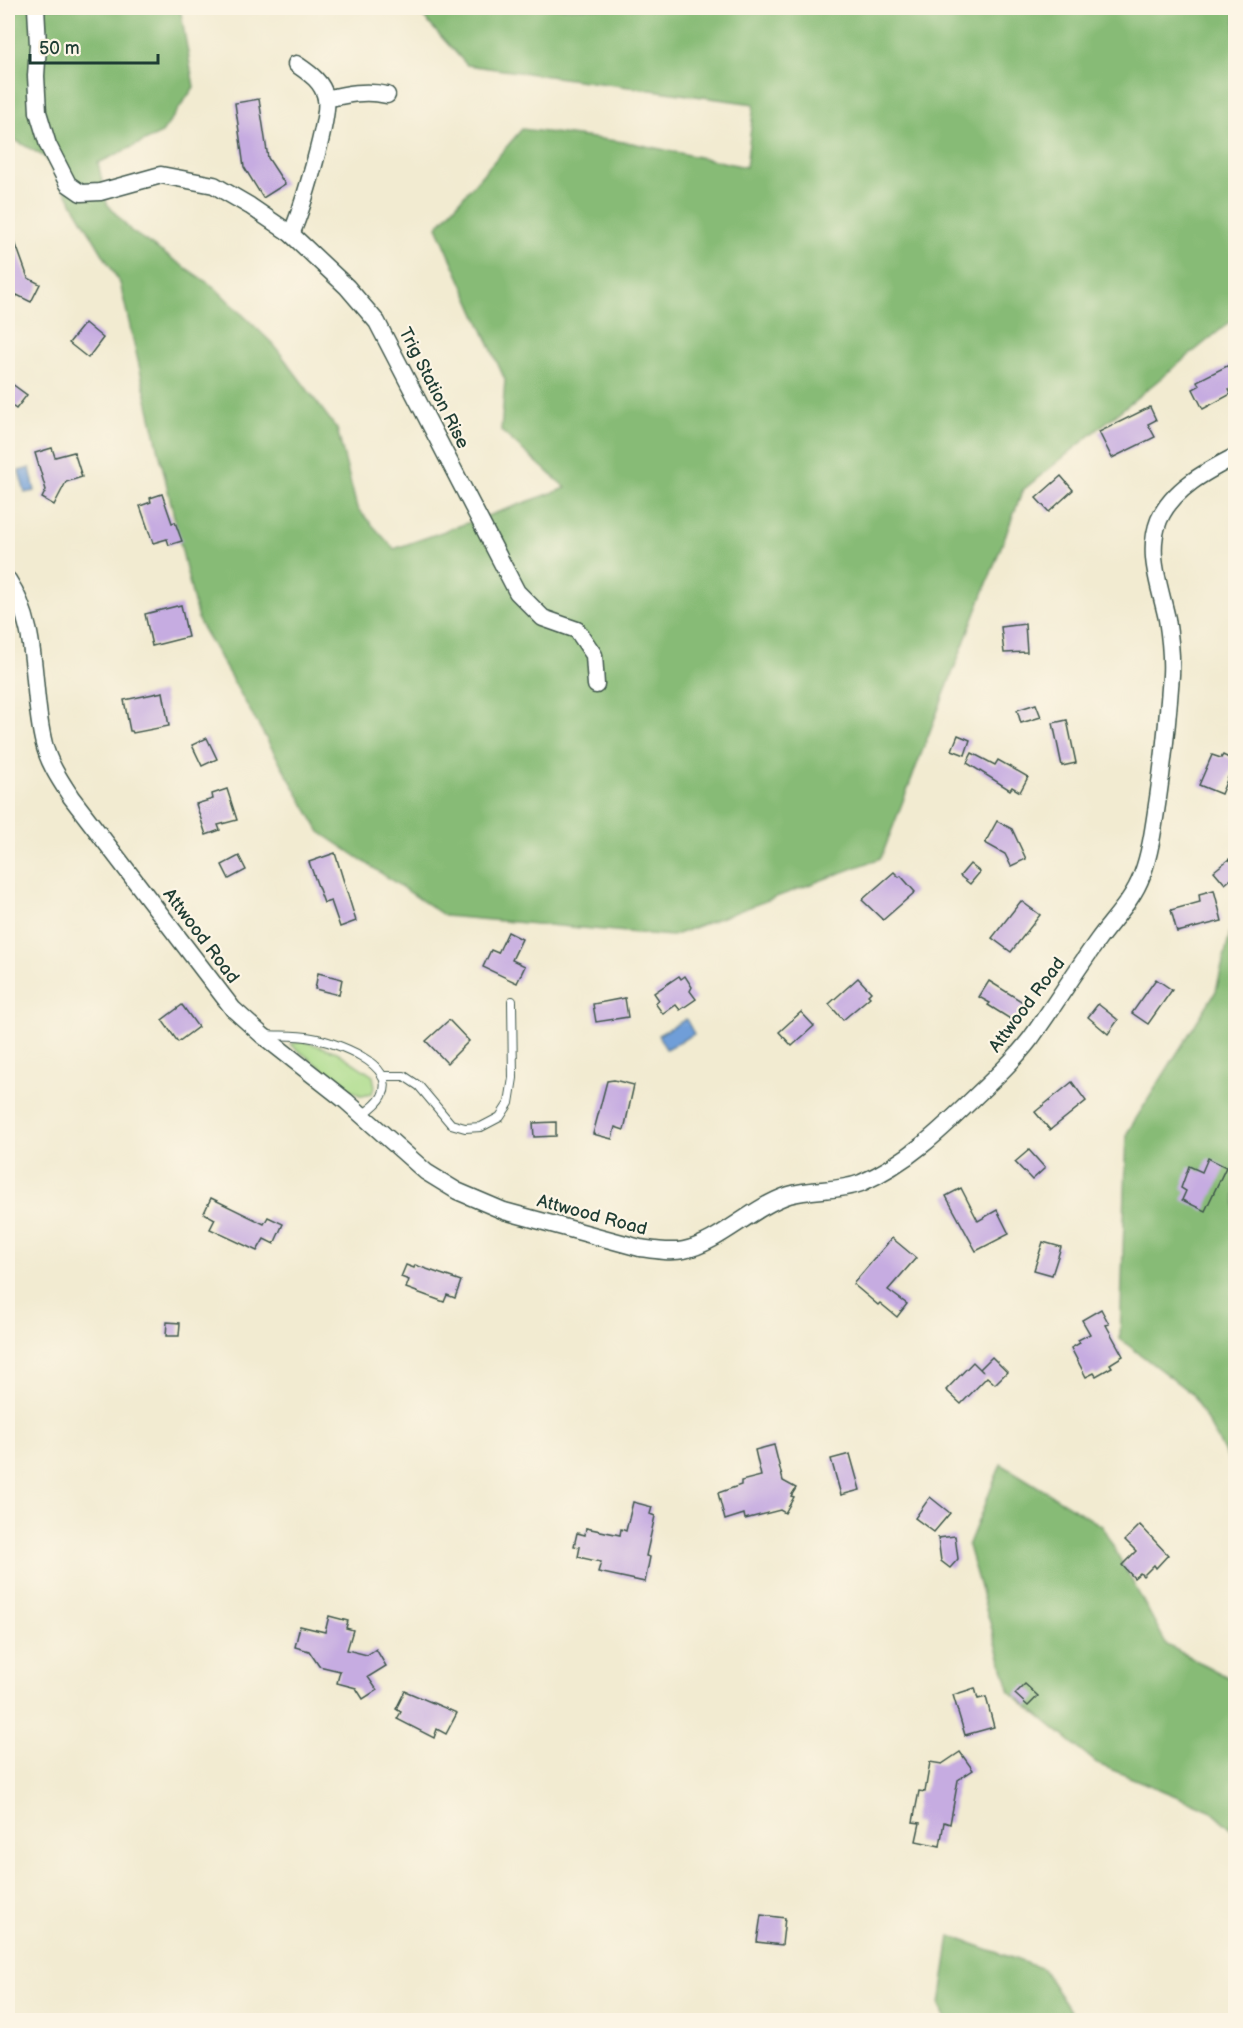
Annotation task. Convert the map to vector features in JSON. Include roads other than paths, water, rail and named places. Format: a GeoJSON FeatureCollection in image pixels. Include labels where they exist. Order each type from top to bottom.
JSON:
{"type":"FeatureCollection","features":[{"type":"Feature","properties":{"kind":"street","name":"Trig Station Rise"},"geometry":{"type":"LineString","coordinates":[[36,8],[38,112],[48,145],[68,184],[81,193],[100,192],[162,175],[214,185],[291,234],[347,287],[377,322],[517,592],[543,618],[577,630],[594,655],[596,685]]}},
{"type":"Feature","properties":{"kind":"street"},"geometry":{"type":"LineString","coordinates":[[291,234],[299,218],[321,135],[326,99],[318,80],[296,64]]}},
{"type":"Feature","properties":{"kind":"street"},"geometry":{"type":"LineString","coordinates":[[326,99],[350,93],[387,94]]}},
{"type":"Feature","properties":{"kind":"street","name":"Attwood Road"},"geometry":{"type":"LineString","coordinates":[[8,580],[18,597],[27,622],[40,727],[48,757],[54,769],[71,797],[233,1009],[362,1115],[426,1172],[470,1197],[522,1216],[640,1248],[661,1251],[685,1250],[709,1240],[759,1208],[790,1194],[858,1184],[907,1158],[1005,1068],[1030,1039],[1127,901],[1142,877],[1152,840],[1166,742],[1172,656],[1167,621],[1153,562],[1153,545],[1160,519],[1176,496],[1200,475],[1236,456]]}},
{"type":"Feature","properties":{"kind":"lane"},"geometry":{"type":"LineString","coordinates":[[382,1076],[404,1076],[419,1086],[451,1124],[465,1128],[481,1127],[500,1117],[509,1103],[513,1078],[512,1001]]}},
{"type":"Feature","properties":{"kind":"lane"},"geometry":{"type":"LineString","coordinates":[[262,1035],[311,1038],[340,1046],[364,1058],[379,1070],[384,1093],[362,1115]]}},
{"type":"Feature","properties":{"kind":"water"},"geometry":{"type":"Polygon","coordinates":[[[30,468],[35,491],[25,493],[19,471],[30,468]]]}},
{"type":"Feature","properties":{"kind":"water"},"geometry":{"type":"Polygon","coordinates":[[[686,1019],[694,1034],[666,1049],[658,1035],[686,1019]]]}}]}
